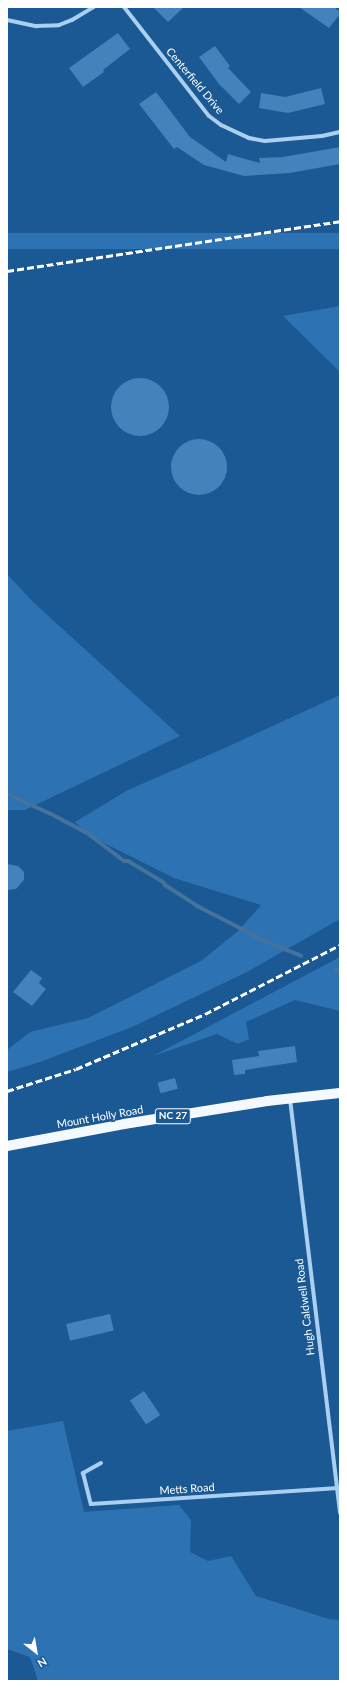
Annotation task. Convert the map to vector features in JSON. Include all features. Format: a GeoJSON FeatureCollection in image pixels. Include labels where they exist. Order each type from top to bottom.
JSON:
{"type":"FeatureCollection","features":[{"type":"Feature","properties":{"kind":"main road","name":"Mount Holly Road"},"geometry":{"type":"LineString","coordinates":[[7,1146],[124,1124],[290,1098],[340,1093]]}},
{"type":"Feature","properties":{"kind":"street"},"geometry":{"type":"LineString","coordinates":[[7,20],[18,24],[41,26],[59,24],[72,20],[94,7]]}},
{"type":"Feature","properties":{"kind":"street","name":"Centerfield Drive"},"geometry":{"type":"LineString","coordinates":[[124,7],[209,116],[221,125],[249,138],[265,141],[322,136],[340,132]]}},
{"type":"Feature","properties":{"kind":"street","name":"Hugh Caldwell Road"},"geometry":{"type":"LineString","coordinates":[[290,1098],[340,1513]]}},
{"type":"Feature","properties":{"kind":"street","name":"Metts Road"},"geometry":{"type":"LineString","coordinates":[[101,1463],[83,1473],[91,1504],[338,1488]]}},
{"type":"Feature","properties":{"kind":"shaded area"},"geometry":{"type":"Polygon","coordinates":[[[7,233],[340,233],[340,249],[7,249],[7,233]]]}},
{"type":"Feature","properties":{"kind":"shaded area"},"geometry":{"type":"Polygon","coordinates":[[[340,306],[340,372],[283,316],[340,306]]]}},
{"type":"Feature","properties":{"kind":"shaded area"},"geometry":{"type":"Polygon","coordinates":[[[7,574],[33,602],[180,736],[25,810],[7,810],[7,574]]]}},
{"type":"Feature","properties":{"kind":"shaded area"},"geometry":{"type":"Polygon","coordinates":[[[340,695],[340,919],[247,972],[132,1027],[40,1062],[7,1072],[7,1050],[30,1032],[88,1018],[201,961],[237,932],[261,905],[174,878],[90,836],[75,822],[128,790],[227,747],[340,695]]]}},
{"type":"Feature","properties":{"kind":"shaded area"},"geometry":{"type":"Polygon","coordinates":[[[340,957],[340,1011],[295,1000],[246,1022],[249,1039],[238,1044],[217,1034],[153,1056],[340,957]]]}},
{"type":"Feature","properties":{"kind":"shaded area"},"geometry":{"type":"Polygon","coordinates":[[[63,1421],[84,1512],[179,1505],[191,1520],[190,1552],[208,1561],[231,1556],[256,1596],[329,1619],[340,1620],[340,1681],[38,1681],[30,1657],[7,1649],[7,1431],[63,1421]]]}},
{"type":"Feature","properties":{"kind":"building"},"geometry":{"type":"Polygon","coordinates":[[[153,7],[184,7],[168,22],[153,7]]]}},
{"type":"Feature","properties":{"kind":"building"},"geometry":{"type":"Polygon","coordinates":[[[299,7],[334,7],[340,12],[340,14],[329,28],[299,7]]]}},
{"type":"Feature","properties":{"kind":"building"},"geometry":{"type":"Polygon","coordinates":[[[118,33],[130,49],[103,70],[104,72],[83,87],[69,68],[118,33]]]}},
{"type":"Feature","properties":{"kind":"building"},"geometry":{"type":"Polygon","coordinates":[[[215,46],[230,66],[228,68],[251,92],[239,104],[219,84],[199,57],[215,46]]]}},
{"type":"Feature","properties":{"kind":"building"},"geometry":{"type":"Polygon","coordinates":[[[321,88],[325,104],[288,113],[259,108],[261,93],[285,97],[321,88]]]}},
{"type":"Feature","properties":{"kind":"building"},"geometry":{"type":"Polygon","coordinates":[[[156,92],[190,137],[226,162],[228,154],[260,163],[259,158],[283,157],[340,147],[340,164],[290,173],[244,176],[204,165],[177,147],[174,149],[139,104],[156,92]]]}},
{"type":"Feature","properties":{"kind":"building"},"geometry":{"type":"Polygon","coordinates":[[[134,378],[146,378],[161,386],[169,401],[169,413],[161,428],[146,436],[134,436],[119,428],[111,413],[111,401],[119,386],[134,378]]]}},
{"type":"Feature","properties":{"kind":"building"},"geometry":{"type":"Polygon","coordinates":[[[193,439],[205,439],[215,443],[223,451],[227,461],[227,473],[223,483],[215,491],[205,495],[193,495],[183,491],[175,483],[171,473],[171,461],[175,451],[183,443],[193,439]]]}},
{"type":"Feature","properties":{"kind":"building"},"geometry":{"type":"Polygon","coordinates":[[[7,864],[18,866],[24,872],[24,880],[16,889],[7,890],[7,864]]]}},
{"type":"Feature","properties":{"kind":"building"},"geometry":{"type":"Polygon","coordinates":[[[31,970],[42,978],[39,983],[46,989],[32,1006],[13,992],[31,970]]]}},
{"type":"Feature","properties":{"kind":"building"},"geometry":{"type":"Polygon","coordinates":[[[295,1046],[297,1062],[245,1070],[245,1074],[234,1075],[232,1060],[259,1056],[258,1051],[295,1046]]]}},
{"type":"Feature","properties":{"kind":"building"},"geometry":{"type":"Polygon","coordinates":[[[175,1078],[178,1089],[160,1093],[158,1083],[175,1078]]]}},
{"type":"Feature","properties":{"kind":"building"},"geometry":{"type":"Polygon","coordinates":[[[110,1314],[114,1331],[70,1341],[66,1324],[110,1314]]]}},
{"type":"Feature","properties":{"kind":"building"},"geometry":{"type":"Polygon","coordinates":[[[144,1391],[160,1415],[146,1425],[130,1401],[144,1391]]]}},
{"type":"Feature","properties":{"kind":"waterway"},"geometry":{"type":"LineString","coordinates":[[7,794],[51,814],[87,833],[124,861],[128,861],[163,882],[165,885],[197,906],[267,942],[301,956]]}},
{"type":"Feature","properties":{"kind":"waterway"},"geometry":{"type":"LineString","coordinates":[[336,970],[340,972]]}},
{"type":"Feature","properties":{"kind":"railway"},"geometry":{"type":"LineString","coordinates":[[7,271],[340,221]]}},
{"type":"Feature","properties":{"kind":"railway"},"geometry":{"type":"LineString","coordinates":[[7,1091],[76,1069],[205,1014],[340,945]]}}]}
